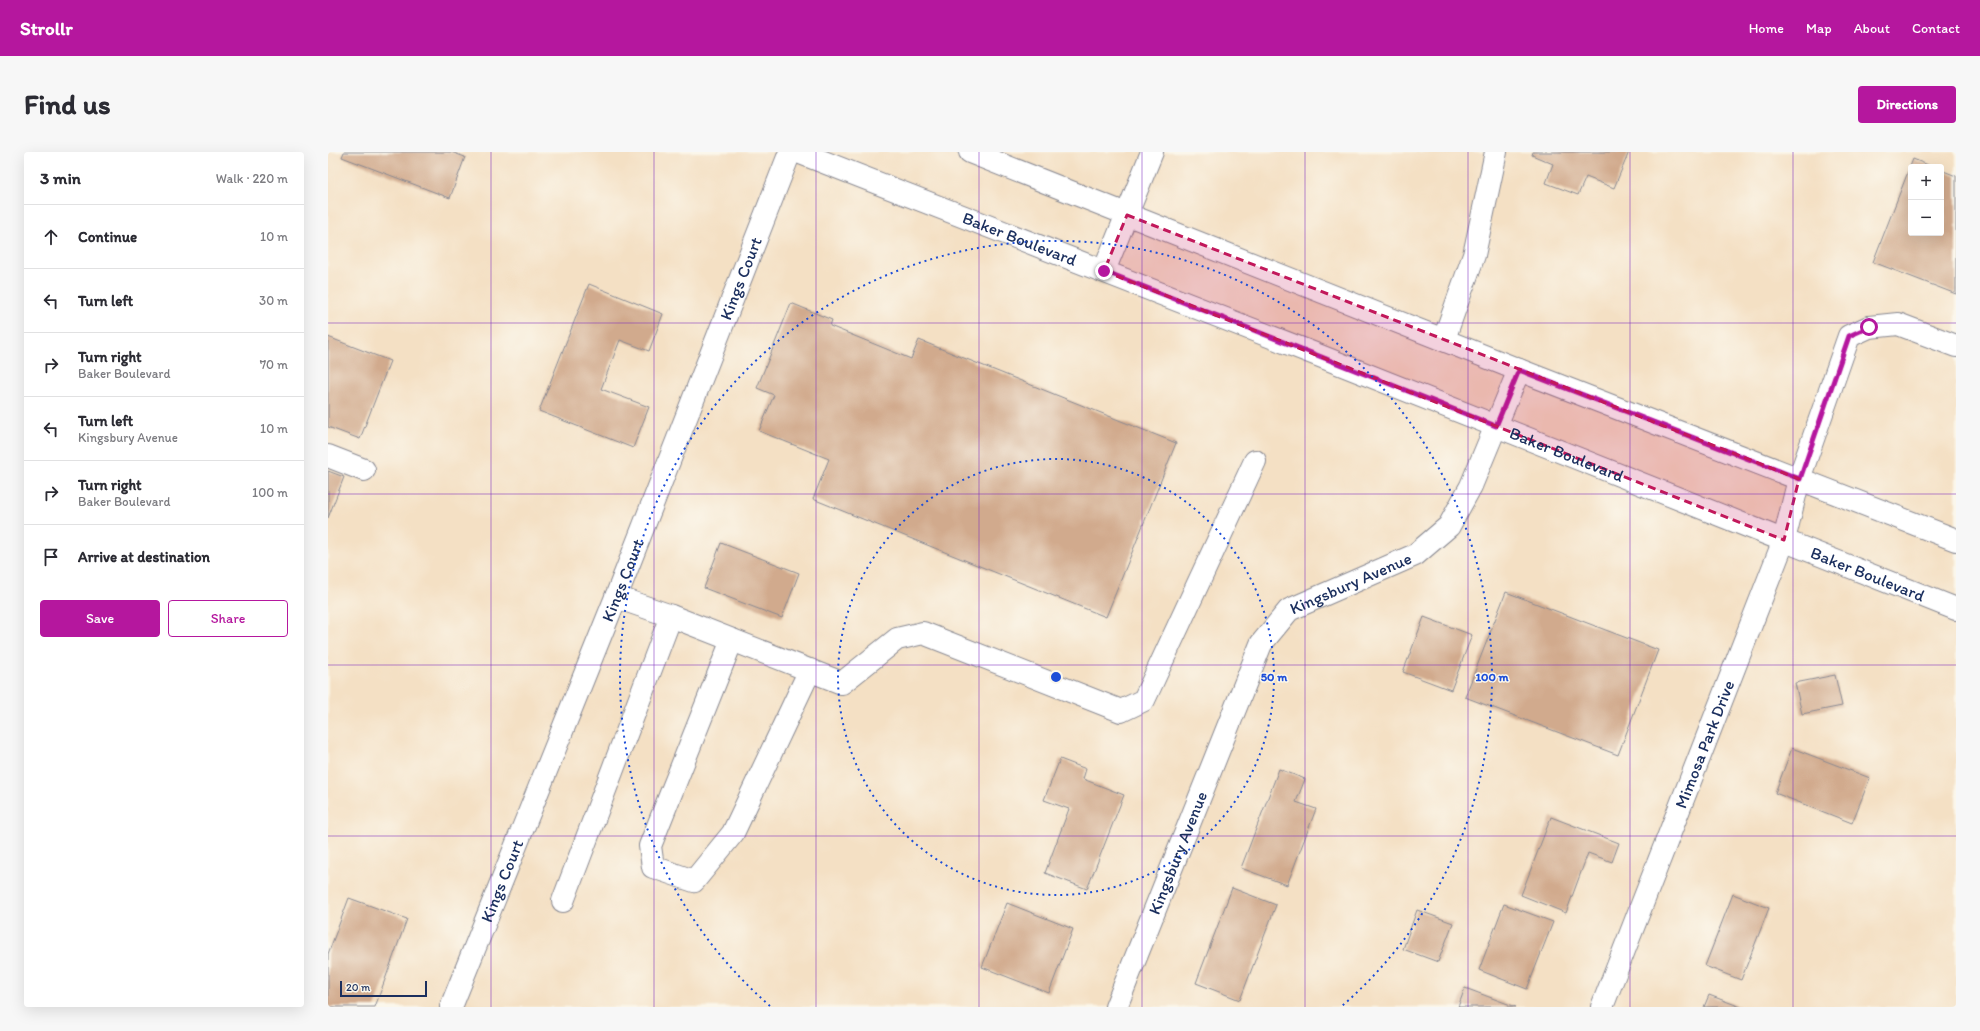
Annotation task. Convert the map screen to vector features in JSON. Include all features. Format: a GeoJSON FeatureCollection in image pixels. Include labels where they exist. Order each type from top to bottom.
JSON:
{"type":"FeatureCollection","features":[{"type":"Feature","properties":{"kind":"street","name":"Kings Court"},"geometry":{"type":"LineString","coordinates":[[451,1007],[616,597],[790,152]]}},
{"type":"Feature","properties":{"kind":"street","name":"Baker Boulevard"},"geometry":{"type":"LineString","coordinates":[[798,152],[1104,271],[1956,608]]}},
{"type":"Feature","properties":{"kind":"street"},"geometry":{"type":"LineString","coordinates":[[970,152],[1519,370],[1956,540]]}},
{"type":"Feature","properties":{"kind":"street"},"geometry":{"type":"LineString","coordinates":[[1104,271],[1152,152]]}},
{"type":"Feature","properties":{"kind":"street"},"geometry":{"type":"LineString","coordinates":[[1444,339],[1474,255],[1496,152]]}},
{"type":"Feature","properties":{"kind":"street","name":"Mimosa Park Drive"},"geometry":{"type":"LineString","coordinates":[[1602,1007],[1784,540],[1800,479],[1849,336],[1869,327],[1898,324],[1956,346]]}},
{"type":"Feature","properties":{"kind":"street","name":"Kingsbury Avenue"},"geometry":{"type":"LineString","coordinates":[[1116,1007],[1261,644],[1289,610],[1415,555],[1449,526],[1471,486],[1519,370]]}},
{"type":"Feature","properties":{"kind":"street"},"geometry":{"type":"LineString","coordinates":[[328,456],[364,470]]}},
{"type":"Feature","properties":{"kind":"street"},"geometry":{"type":"LineString","coordinates":[[616,597],[671,616],[842,683],[897,639],[923,633],[1121,711],[1144,700],[1255,461]]}},
{"type":"Feature","properties":{"kind":"street"},"geometry":{"type":"LineString","coordinates":[[563,901],[671,616]]}},
{"type":"Feature","properties":{"kind":"street"},"geometry":{"type":"LineString","coordinates":[[732,640],[650,846],[652,867],[694,881],[733,833],[810,670]]}},
{"type":"Feature","properties":{"kind":"highlighted area"},"geometry":{"type":"Polygon","coordinates":[[[1127,215],[1799,479],[1784,540],[1104,271],[1127,215]]]}},
{"type":"Feature","properties":{"kind":"building"},"geometry":{"type":"Polygon","coordinates":[[[344,152],[451,152],[465,157],[450,198],[342,157],[344,152]]]}},
{"type":"Feature","properties":{"kind":"building"},"geometry":{"type":"Polygon","coordinates":[[[1533,152],[1629,152],[1614,188],[1586,177],[1578,195],[1546,183],[1553,164],[1532,155],[1533,152]]]}},
{"type":"Feature","properties":{"kind":"building"},"geometry":{"type":"Polygon","coordinates":[[[1913,159],[1926,164],[1911,164],[1913,159]]]}},
{"type":"Feature","properties":{"kind":"building"},"geometry":{"type":"Polygon","coordinates":[[[1944,171],[1956,176],[1956,294],[1873,262],[1908,172],[1908,236],[1944,236],[1944,171]]]}},
{"type":"Feature","properties":{"kind":"building"},"geometry":{"type":"Polygon","coordinates":[[[589,284],[663,314],[649,351],[620,340],[601,389],[649,407],[633,448],[539,411],[589,284]]]}},
{"type":"Feature","properties":{"kind":"building"},"geometry":{"type":"Polygon","coordinates":[[[791,303],[832,320],[830,326],[911,359],[919,340],[1176,443],[1106,617],[813,499],[829,459],[759,431],[774,395],[757,388],[791,303]]]}},
{"type":"Feature","properties":{"kind":"building"},"geometry":{"type":"Polygon","coordinates":[[[328,337],[390,361],[360,439],[328,427],[328,337]]]}},
{"type":"Feature","properties":{"kind":"building"},"geometry":{"type":"Polygon","coordinates":[[[328,471],[344,477],[328,518],[328,471]]]}},
{"type":"Feature","properties":{"kind":"building"},"geometry":{"type":"Polygon","coordinates":[[[721,543],[799,573],[782,618],[704,588],[721,543]]]}},
{"type":"Feature","properties":{"kind":"building"},"geometry":{"type":"Polygon","coordinates":[[[1506,592],[1658,650],[1618,755],[1465,697],[1506,592]]]}},
{"type":"Feature","properties":{"kind":"building"},"geometry":{"type":"Polygon","coordinates":[[[1424,617],[1472,635],[1451,690],[1403,672],[1424,617]]]}},
{"type":"Feature","properties":{"kind":"building"},"geometry":{"type":"Polygon","coordinates":[[[1835,675],[1842,706],[1802,714],[1795,683],[1835,675]]]}},
{"type":"Feature","properties":{"kind":"building"},"geometry":{"type":"Polygon","coordinates":[[[1792,748],[1870,778],[1852,823],[1775,793],[1792,748]]]}},
{"type":"Feature","properties":{"kind":"building"},"geometry":{"type":"Polygon","coordinates":[[[1060,759],[1086,769],[1083,779],[1124,795],[1087,889],[1045,873],[1069,809],[1044,800],[1060,759]]]}},
{"type":"Feature","properties":{"kind":"building"},"geometry":{"type":"Polygon","coordinates":[[[1279,769],[1305,779],[1296,802],[1316,809],[1287,885],[1241,868],[1279,769]]]}},
{"type":"Feature","properties":{"kind":"building"},"geometry":{"type":"Polygon","coordinates":[[[1551,817],[1619,843],[1612,862],[1588,853],[1566,913],[1521,895],[1551,817]]]}},
{"type":"Feature","properties":{"kind":"building"},"geometry":{"type":"Polygon","coordinates":[[[1232,888],[1276,905],[1240,1000],[1196,983],[1232,888]]]}},
{"type":"Feature","properties":{"kind":"building"},"geometry":{"type":"Polygon","coordinates":[[[1733,894],[1769,908],[1741,980],[1705,966],[1733,894]]]}},
{"type":"Feature","properties":{"kind":"building"},"geometry":{"type":"Polygon","coordinates":[[[349,898],[407,919],[375,1007],[328,1007],[328,954],[349,898]]]}},
{"type":"Feature","properties":{"kind":"building"},"geometry":{"type":"Polygon","coordinates":[[[1007,903],[1073,929],[1049,993],[982,967],[1007,903]]]}},
{"type":"Feature","properties":{"kind":"building"},"geometry":{"type":"Polygon","coordinates":[[[1504,904],[1553,922],[1527,989],[1479,970],[1504,904]]]}},
{"type":"Feature","properties":{"kind":"building"},"geometry":{"type":"Polygon","coordinates":[[[1417,910],[1453,923],[1438,962],[1403,949],[1417,910]]]}},
{"type":"Feature","properties":{"kind":"building"},"geometry":{"type":"Polygon","coordinates":[[[1465,988],[1516,1007],[1458,1007],[1465,988]]]}},
{"type":"Feature","properties":{"kind":"building"},"geometry":{"type":"Polygon","coordinates":[[[1709,995],[1741,1007],[1704,1007],[1709,995]]]}},
{"type":"Feature","properties":{"kind":"route"},"geometry":{"type":"LineString","coordinates":[[1104,271],[1496,426],[1519,370],[1800,479],[1849,336],[1869,327]]}}]}
